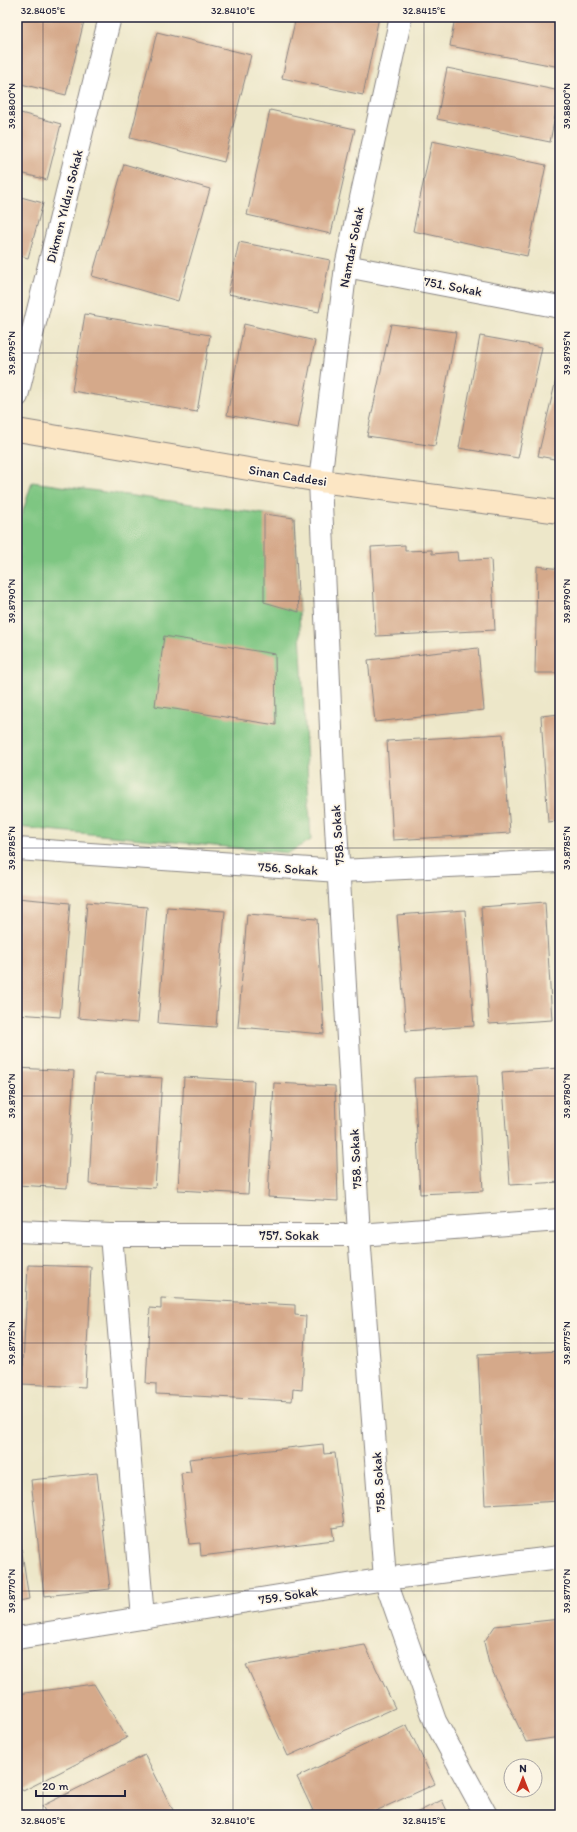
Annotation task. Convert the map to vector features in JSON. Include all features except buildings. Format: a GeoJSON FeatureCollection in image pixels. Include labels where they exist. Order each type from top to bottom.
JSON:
{"type":"FeatureCollection","features":[{"type":"Feature","properties":{"kind":"main road","name":"Sinan Caddesi"},"geometry":{"type":"LineString","coordinates":[[17,430],[320,480],[560,512]]}},
{"type":"Feature","properties":{"kind":"street","name":"Dikmen Yıldızı Sokak"},"geometry":{"type":"LineString","coordinates":[[17,396],[110,17]]}},
{"type":"Feature","properties":{"kind":"street","name":"Namdar Sokak"},"geometry":{"type":"LineString","coordinates":[[320,480],[346,266],[401,17]]}},
{"type":"Feature","properties":{"kind":"street","name":"751. Sokak"},"geometry":{"type":"LineString","coordinates":[[346,266],[560,307]]}},
{"type":"Feature","properties":{"kind":"street","name":"758. Sokak"},"geometry":{"type":"LineString","coordinates":[[320,480],[333,772],[359,1235],[385,1579],[435,1721],[486,1815]]}},
{"type":"Feature","properties":{"kind":"street","name":"756. Sokak"},"geometry":{"type":"LineString","coordinates":[[17,849],[339,872],[560,861]]}},
{"type":"Feature","properties":{"kind":"street","name":"757. Sokak"},"geometry":{"type":"LineString","coordinates":[[17,1231],[112,1235],[359,1235],[560,1220]]}},
{"type":"Feature","properties":{"kind":"street"},"geometry":{"type":"LineString","coordinates":[[112,1235],[144,1618]]}},
{"type":"Feature","properties":{"kind":"street","name":"759. Sokak"},"geometry":{"type":"LineString","coordinates":[[17,1638],[385,1579],[560,1557]]}},
{"type":"Feature","properties":{"kind":"green space"},"geometry":{"type":"Polygon","coordinates":[[[32,482],[294,518],[311,840],[288,853],[17,827],[17,530],[32,482]]]}}]}
